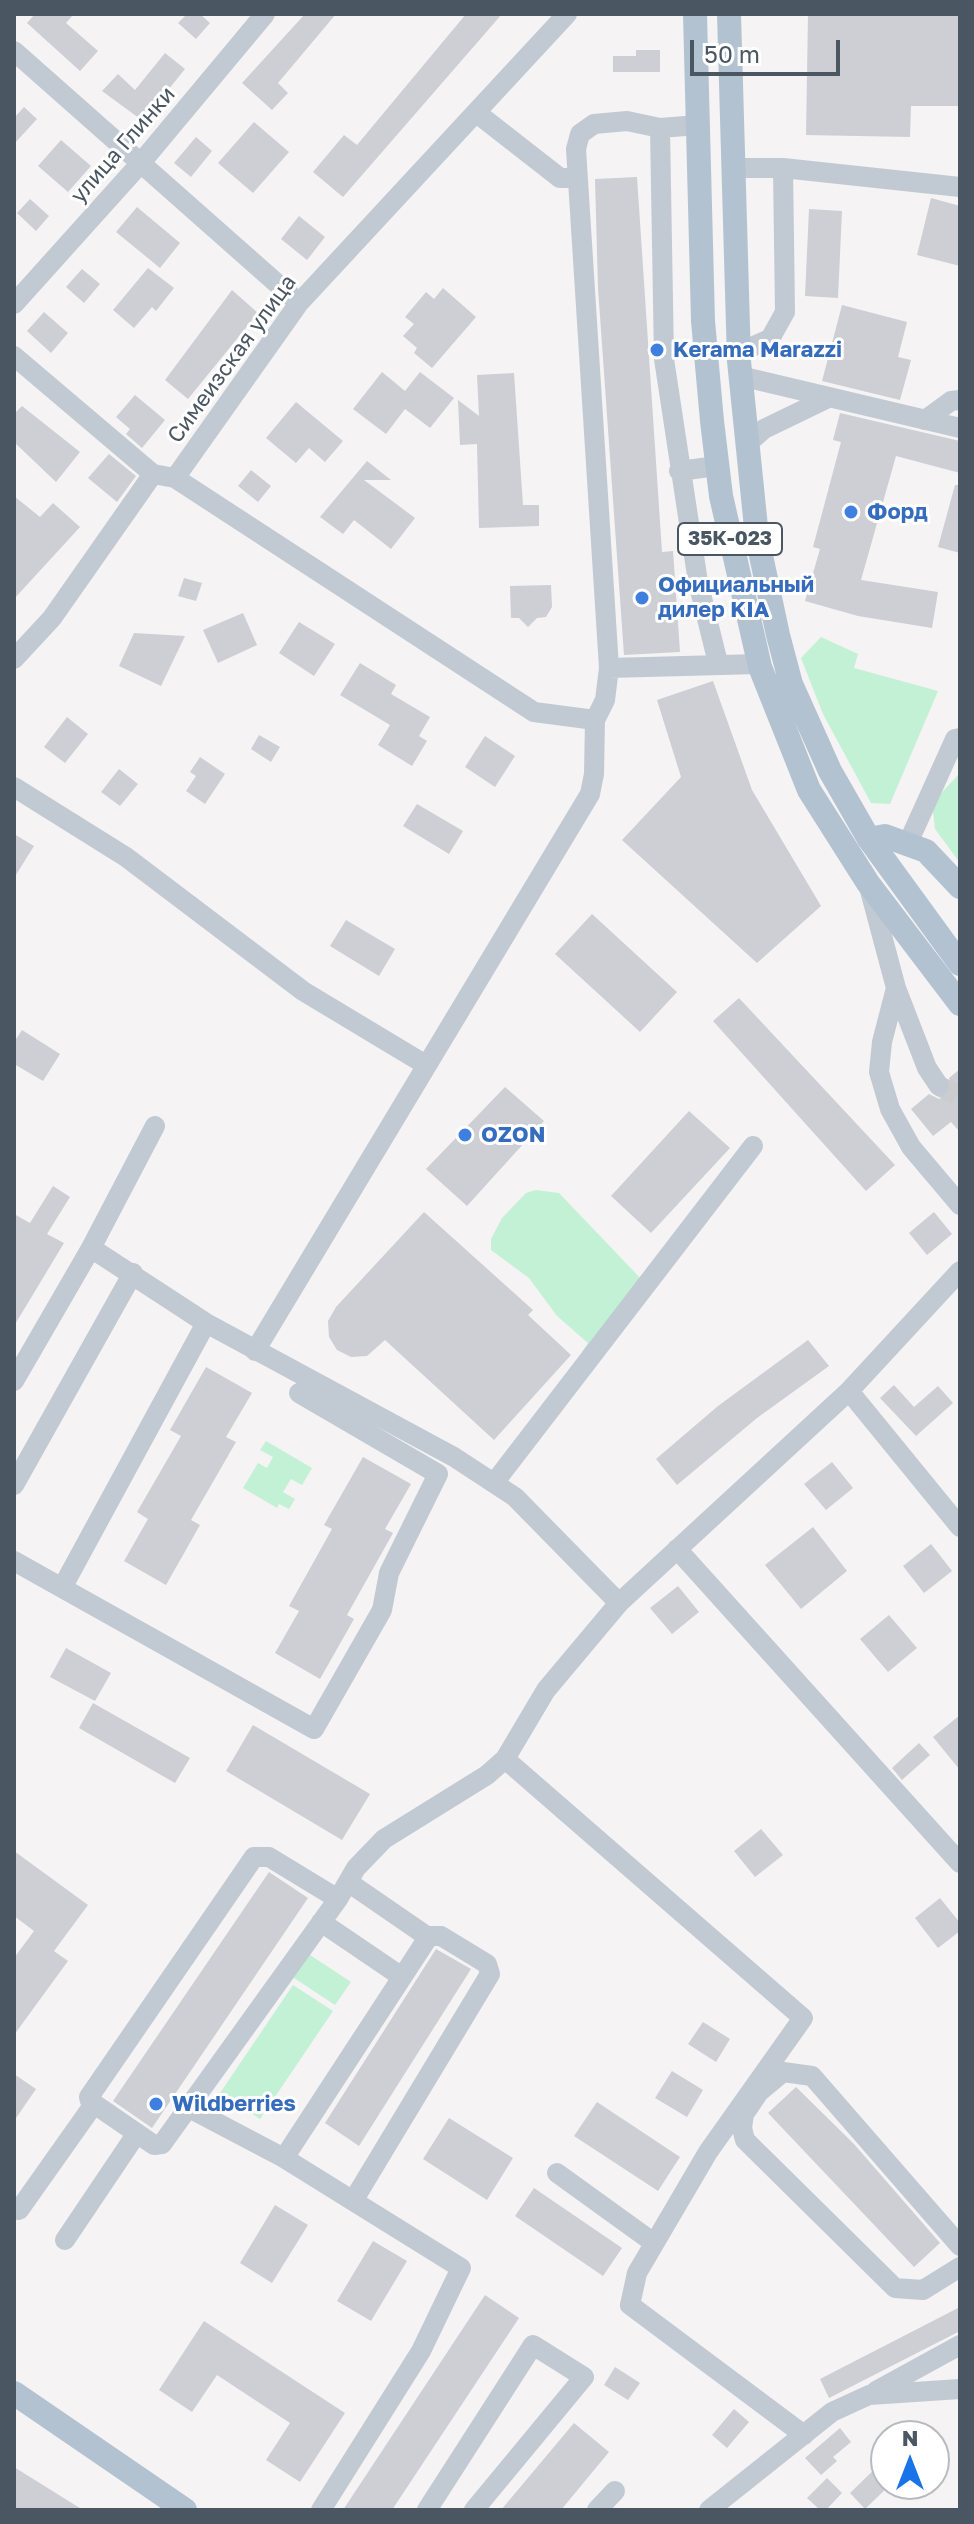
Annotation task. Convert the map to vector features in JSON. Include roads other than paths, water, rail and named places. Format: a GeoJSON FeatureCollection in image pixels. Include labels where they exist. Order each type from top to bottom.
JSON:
{"type":"FeatureCollection","features":[{"type":"Feature","properties":{"kind":"main road","name":"35К-023"},"geometry":{"type":"LineString","coordinates":[[695,14],[703,321],[717,466],[737,572],[759,664],[809,790],[868,883],[957,994]]}},
{"type":"Feature","properties":{"kind":"main road","name":"35К-023"},"geometry":{"type":"LineString","coordinates":[[729,14],[739,364],[757,537],[791,684],[830,771],[869,839],[960,964]]}},
{"type":"Feature","properties":{"kind":"main road"},"geometry":{"type":"LineString","coordinates":[[869,839],[885,836],[908,843],[941,863],[960,887]]}},
{"type":"Feature","properties":{"kind":"main road"},"geometry":{"type":"LineString","coordinates":[[14,2393],[185,2510]]}},
{"type":"Feature","properties":{"kind":"street","name":"улица Глинки"},"geometry":{"type":"LineString","coordinates":[[14,304],[139,165],[265,14]]}},
{"type":"Feature","properties":{"kind":"street","name":"Симеизская улица"},"geometry":{"type":"LineString","coordinates":[[153,474],[175,478],[299,303],[478,114],[567,14]]}},
{"type":"Feature","properties":{"kind":"street"},"geometry":{"type":"LineString","coordinates":[[14,51],[139,165],[299,303]]}},
{"type":"Feature","properties":{"kind":"street"},"geometry":{"type":"LineString","coordinates":[[478,114],[560,178],[576,178]]}},
{"type":"Feature","properties":{"kind":"street"},"geometry":{"type":"LineString","coordinates":[[255,1351],[590,794],[594,774],[595,720],[605,700],[609,668],[576,149],[580,134],[594,124],[627,121],[660,128],[698,125]]}},
{"type":"Feature","properties":{"kind":"street"},"geometry":{"type":"LineString","coordinates":[[660,128],[664,359],[698,582],[718,663]]}},
{"type":"Feature","properties":{"kind":"street"},"geometry":{"type":"LineString","coordinates":[[734,168],[783,168],[960,187]]}},
{"type":"Feature","properties":{"kind":"street"},"geometry":{"type":"LineString","coordinates":[[783,168],[785,312],[770,339],[739,364],[826,399],[960,428]]}},
{"type":"Feature","properties":{"kind":"street"},"geometry":{"type":"LineString","coordinates":[[14,356],[153,474],[52,618],[14,659]]}},
{"type":"Feature","properties":{"kind":"street"},"geometry":{"type":"LineString","coordinates":[[747,444],[764,429],[826,399]]}},
{"type":"Feature","properties":{"kind":"street"},"geometry":{"type":"LineString","coordinates":[[925,420],[951,401],[960,400]]}},
{"type":"Feature","properties":{"kind":"street"},"geometry":{"type":"LineString","coordinates":[[679,471],[717,466]]}},
{"type":"Feature","properties":{"kind":"street"},"geometry":{"type":"LineString","coordinates":[[175,478],[534,712],[595,720]]}},
{"type":"Feature","properties":{"kind":"street"},"geometry":{"type":"LineString","coordinates":[[609,668],[759,664]]}},
{"type":"Feature","properties":{"kind":"street"},"geometry":{"type":"LineString","coordinates":[[908,843],[955,739],[960,738]]}},
{"type":"Feature","properties":{"kind":"street"},"geometry":{"type":"LineString","coordinates":[[14,787],[126,857],[303,991],[426,1065]]}},
{"type":"Feature","properties":{"kind":"street"},"geometry":{"type":"LineString","coordinates":[[868,883],[896,988],[927,1068],[939,1086]]}},
{"type":"Feature","properties":{"kind":"street"},"geometry":{"type":"LineString","coordinates":[[896,988],[882,1042],[879,1072],[890,1109],[911,1147],[960,1205]]}},
{"type":"Feature","properties":{"kind":"street"},"geometry":{"type":"LineString","coordinates":[[14,1381],[91,1248],[155,1126]]}},
{"type":"Feature","properties":{"kind":"street"},"geometry":{"type":"LineString","coordinates":[[494,1483],[753,1146]]}},
{"type":"Feature","properties":{"kind":"street"},"geometry":{"type":"LineString","coordinates":[[91,1248],[206,1323],[454,1457],[515,1497],[619,1603]]}},
{"type":"Feature","properties":{"kind":"street"},"geometry":{"type":"LineString","coordinates":[[353,2201],[490,1974],[487,1964],[441,1936],[428,1937],[343,1890],[269,1857],[254,1857],[89,2097],[94,2104],[154,2145],[162,2144],[343,1890],[384,1839],[487,1775],[505,1759],[546,1690],[619,1603],[849,1391],[960,1271]]}},
{"type":"Feature","properties":{"kind":"street"},"geometry":{"type":"LineString","coordinates":[[14,1485],[133,1273]]}},
{"type":"Feature","properties":{"kind":"street"},"geometry":{"type":"LineString","coordinates":[[62,1588],[206,1323]]}},
{"type":"Feature","properties":{"kind":"street"},"geometry":{"type":"LineString","coordinates":[[849,1391],[960,1527]]}},
{"type":"Feature","properties":{"kind":"street"},"geometry":{"type":"LineString","coordinates":[[14,1561],[314,1729],[382,1610],[389,1573],[438,1474],[299,1393]]}},
{"type":"Feature","properties":{"kind":"street"},"geometry":{"type":"LineString","coordinates":[[677,1549],[960,1863]]}},
{"type":"Feature","properties":{"kind":"street"},"geometry":{"type":"LineString","coordinates":[[505,1759],[803,2018],[708,2152],[637,2273],[630,2305],[804,2435]]}},
{"type":"Feature","properties":{"kind":"street"},"geometry":{"type":"LineString","coordinates":[[321,1922],[402,1977]]}},
{"type":"Feature","properties":{"kind":"street"},"geometry":{"type":"LineString","coordinates":[[284,2158],[428,1937]]}},
{"type":"Feature","properties":{"kind":"street"},"geometry":{"type":"LineString","coordinates":[[960,2246],[812,2076],[797,2071],[783,2072],[759,2092],[744,2114],[742,2128],[745,2140],[895,2288],[923,2290],[960,2267]]}},
{"type":"Feature","properties":{"kind":"street"},"geometry":{"type":"LineString","coordinates":[[19,2210],[94,2104]]}},
{"type":"Feature","properties":{"kind":"street"},"geometry":{"type":"LineString","coordinates":[[189,2108],[284,2158],[461,2268],[421,2351],[321,2510]]}},
{"type":"Feature","properties":{"kind":"street"},"geometry":{"type":"LineString","coordinates":[[65,2240],[137,2133]]}},
{"type":"Feature","properties":{"kind":"street"},"geometry":{"type":"LineString","coordinates":[[557,2173],[654,2243]]}},
{"type":"Feature","properties":{"kind":"street"},"geometry":{"type":"LineString","coordinates":[[427,2510],[533,2345],[584,2377],[474,2510]]}},
{"type":"Feature","properties":{"kind":"street"},"geometry":{"type":"LineString","coordinates":[[709,2510],[832,2412],[960,2345]]}},
{"type":"Feature","properties":{"kind":"street"},"geometry":{"type":"LineString","coordinates":[[869,2395],[960,2389]]}},
{"type":"Feature","properties":{"kind":"street"},"geometry":{"type":"LineString","coordinates":[[597,2510],[615,2491]]}},
{"type":"Feature","properties":{"kind":"tunnel"},"geometry":{"type":"LineString","coordinates":[[939,1086],[960,1096]]}},
{"type":"Feature","properties":{"kind":"place","name":"Kerama Marazzi"},"geometry":{"type":"Point","coordinates":[657,350]}},
{"type":"Feature","properties":{"kind":"place","name":"Форд"},"geometry":{"type":"Point","coordinates":[851,512]}},
{"type":"Feature","properties":{"kind":"place","name":"Официальный дилер KIA"},"geometry":{"type":"Point","coordinates":[642,598]}},
{"type":"Feature","properties":{"kind":"place","name":"OZON"},"geometry":{"type":"Point","coordinates":[465,1135]}},
{"type":"Feature","properties":{"kind":"place","name":"Wildberries"},"geometry":{"type":"Point","coordinates":[156,2104]}}]}
